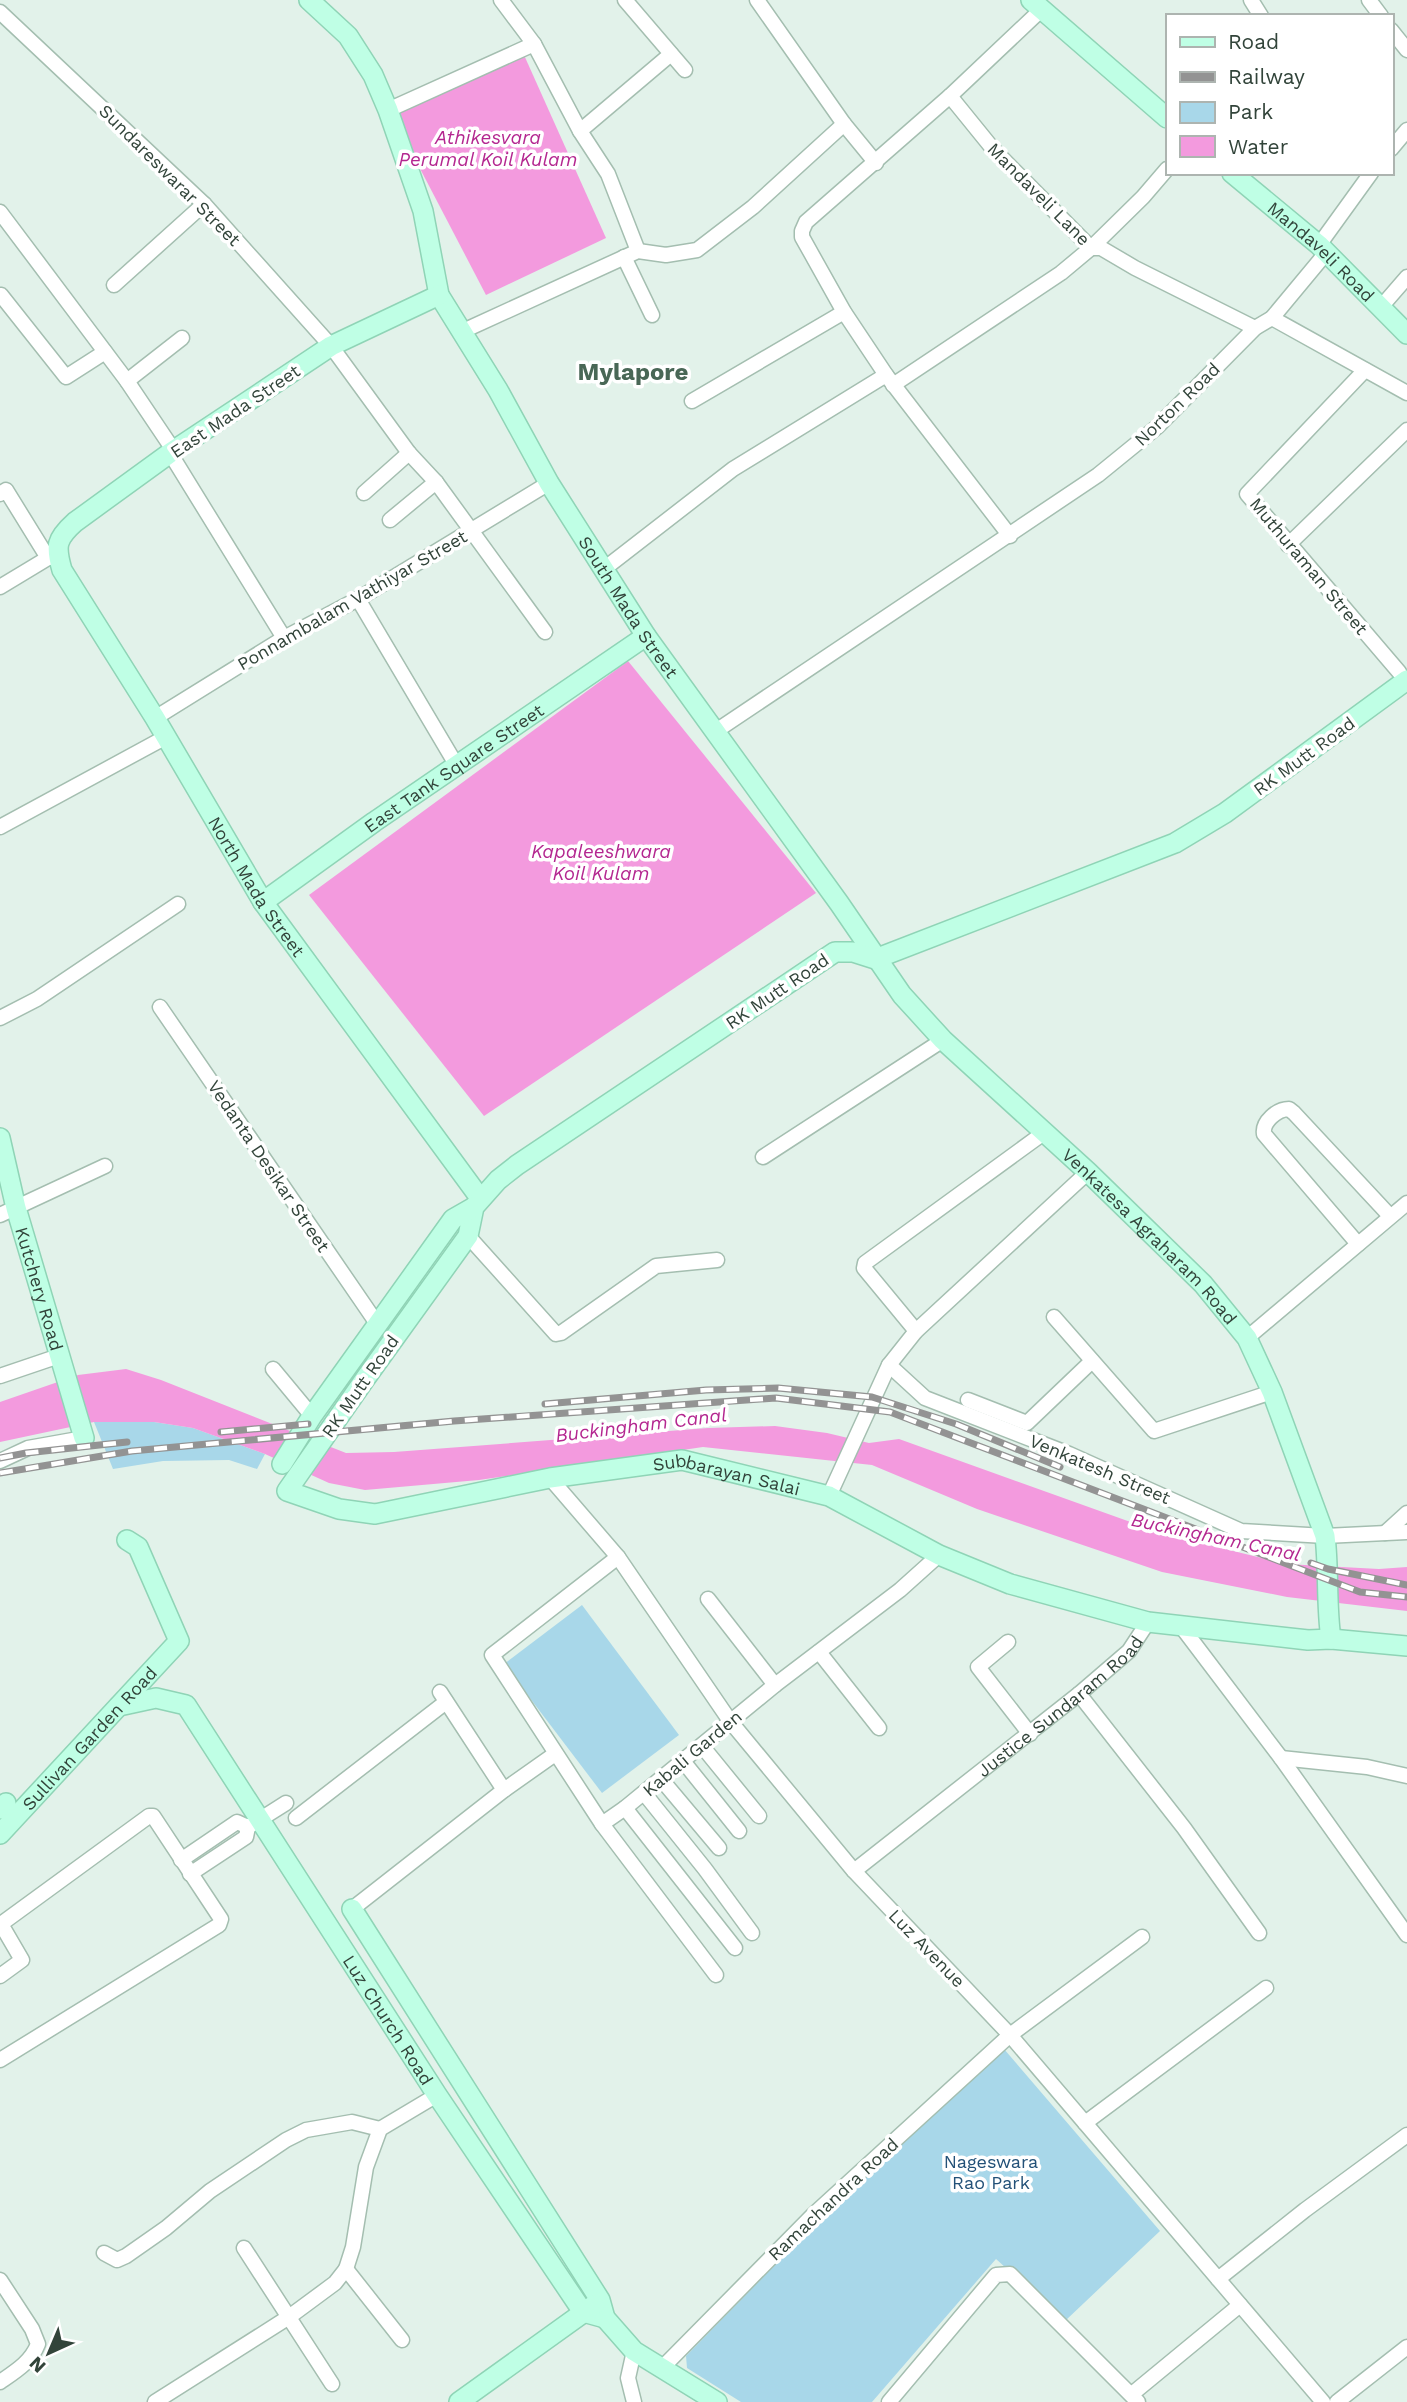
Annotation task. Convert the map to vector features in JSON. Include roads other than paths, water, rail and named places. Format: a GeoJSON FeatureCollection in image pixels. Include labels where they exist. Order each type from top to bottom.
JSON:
{"type":"FeatureCollection","features":[{"type":"Feature","properties":{"kind":"street"},"geometry":{"type":"LineString","coordinates":[[625,0],[685,70]]}},
{"type":"Feature","properties":{"kind":"street"},"geometry":{"type":"LineString","coordinates":[[757,0],[844,124],[876,163]]}},
{"type":"Feature","properties":{"kind":"street"},"geometry":{"type":"LineString","coordinates":[[317,2],[348,36],[373,75],[388,110],[423,212],[439,295]]}},
{"type":"Feature","properties":{"kind":"street"},"geometry":{"type":"LineString","coordinates":[[509,3],[580,131],[608,174],[652,315]]}},
{"type":"Feature","properties":{"kind":"street"},"geometry":{"type":"LineString","coordinates":[[1010,536],[889,380],[844,312],[802,231],[806,222],[950,96],[1037,5],[1166,117]]}},
{"type":"Feature","properties":{"kind":"street","name":"Sundareswarar Street"},"geometry":{"type":"LineString","coordinates":[[0,12],[204,204],[331,346],[409,453],[436,482],[545,632]]}},
{"type":"Feature","properties":{"kind":"street"},"geometry":{"type":"LineString","coordinates":[[1393,32],[1407,50]]}},
{"type":"Feature","properties":{"kind":"street"},"geometry":{"type":"LineString","coordinates":[[388,110],[534,44]]}},
{"type":"Feature","properties":{"kind":"street"},"geometry":{"type":"LineString","coordinates":[[580,131],[671,54]]}},
{"type":"Feature","properties":{"kind":"street","name":"Mandaveli Lane"},"geometry":{"type":"LineString","coordinates":[[950,96],[993,149],[1091,248],[1101,248],[1255,328]]}},
{"type":"Feature","properties":{"kind":"street"},"geometry":{"type":"LineString","coordinates":[[463,331],[631,254],[666,255],[697,250],[753,207],[844,124]]}},
{"type":"Feature","properties":{"kind":"street"},"geometry":{"type":"LineString","coordinates":[[1393,147],[1407,130]]}},
{"type":"Feature","properties":{"kind":"street"},"geometry":{"type":"LineString","coordinates":[[604,569],[733,469],[889,380],[1061,273],[1091,248],[1166,170]]}},
{"type":"Feature","properties":{"kind":"street","name":"Mandaveli Road"},"geometry":{"type":"LineString","coordinates":[[1234,175],[1322,249],[1407,334]]}},
{"type":"Feature","properties":{"kind":"street","name":"Norton Road"},"geometry":{"type":"LineString","coordinates":[[716,731],[1010,536],[1098,475],[1157,427],[1255,328],[1272,318],[1322,249],[1365,176]]}},
{"type":"Feature","properties":{"kind":"street"},"geometry":{"type":"LineString","coordinates":[[114,285],[204,204]]}},
{"type":"Feature","properties":{"kind":"street"},"geometry":{"type":"LineString","coordinates":[[0,212],[127,381],[284,638]]}},
{"type":"Feature","properties":{"kind":"street"},"geometry":{"type":"LineString","coordinates":[[1381,307],[1407,277]]}},
{"type":"Feature","properties":{"kind":"street"},"geometry":{"type":"LineString","coordinates":[[1,295],[66,377],[105,352]]}},
{"type":"Feature","properties":{"kind":"street","name":"South Mada Street"},"geometry":{"type":"LineString","coordinates":[[439,295],[463,331],[549,484],[646,636],[839,903]]}},
{"type":"Feature","properties":{"kind":"street","name":"East Mada Street"},"geometry":{"type":"LineString","coordinates":[[53,558],[63,533],[75,522],[172,452],[331,346],[439,295]]}},
{"type":"Feature","properties":{"kind":"street"},"geometry":{"type":"LineString","coordinates":[[692,401],[844,312]]}},
{"type":"Feature","properties":{"kind":"street"},"geometry":{"type":"LineString","coordinates":[[1272,318],[1407,393]]}},
{"type":"Feature","properties":{"kind":"street"},"geometry":{"type":"LineString","coordinates":[[127,381],[181,338]]}},
{"type":"Feature","properties":{"kind":"street","name":"Muthuraman Street"},"geometry":{"type":"LineString","coordinates":[[1365,370],[1247,494],[1403,676]]}},
{"type":"Feature","properties":{"kind":"street"},"geometry":{"type":"LineString","coordinates":[[1288,545],[1407,430]]}},
{"type":"Feature","properties":{"kind":"street"},"geometry":{"type":"LineString","coordinates":[[364,493],[409,453]]}},
{"type":"Feature","properties":{"kind":"street"},"geometry":{"type":"LineString","coordinates":[[390,520],[436,482]]}},
{"type":"Feature","properties":{"kind":"street","name":"Ponnambalam Vathiyar Street"},"geometry":{"type":"LineString","coordinates":[[155,718],[284,638],[358,599],[549,484]]}},
{"type":"Feature","properties":{"kind":"street"},"geometry":{"type":"LineString","coordinates":[[0,587],[53,558],[2,488]]}},
{"type":"Feature","properties":{"kind":"street","name":"North Mada Street"},"geometry":{"type":"LineString","coordinates":[[53,558],[155,718],[263,902],[477,1203]]}},
{"type":"Feature","properties":{"kind":"street"},"geometry":{"type":"LineString","coordinates":[[358,599],[457,766]]}},
{"type":"Feature","properties":{"kind":"street","name":"East Tank Square Street"},"geometry":{"type":"LineString","coordinates":[[263,902],[646,636]]}},
{"type":"Feature","properties":{"kind":"street","name":"RK Mutt Road"},"geometry":{"type":"LineString","coordinates":[[287,1491],[291,1468],[311,1418],[453,1219],[477,1203],[517,1165],[835,952],[853,952],[875,959],[1175,843],[1225,813],[1403,676]]}},
{"type":"Feature","properties":{"kind":"street"},"geometry":{"type":"LineString","coordinates":[[0,827],[166,737]]}},
{"type":"Feature","properties":{"kind":"street","name":"Venkatesa Agraharam Road"},"geometry":{"type":"LineString","coordinates":[[839,903],[902,995],[943,1040],[1088,1172],[1203,1284],[1247,1338],[1272,1391],[1325,1536],[1328,1557],[1327,1611],[1331,1639]]}},
{"type":"Feature","properties":{"kind":"street"},"geometry":{"type":"LineString","coordinates":[[0,1018],[37,999],[177,904]]}},
{"type":"Feature","properties":{"kind":"street","name":"Vedanta Desikar Street"},"geometry":{"type":"LineString","coordinates":[[160,1007],[378,1325]]}},
{"type":"Feature","properties":{"kind":"street"},"geometry":{"type":"LineString","coordinates":[[763,1157],[943,1040]]}},
{"type":"Feature","properties":{"kind":"street"},"geometry":{"type":"LineString","coordinates":[[1358,1244],[1264,1135],[1266,1123],[1279,1111],[1289,1109],[1294,1113],[1390,1216]]}},
{"type":"Feature","properties":{"kind":"street"},"geometry":{"type":"LineString","coordinates":[[916,1331],[864,1268],[866,1263],[1045,1132]]}},
{"type":"Feature","properties":{"kind":"street","name":"Kutchery Road"},"geometry":{"type":"LineString","coordinates":[[0,1138],[8,1212],[61,1361],[82,1432]]}},
{"type":"Feature","properties":{"kind":"street"},"geometry":{"type":"LineString","coordinates":[[8,1212],[106,1166]]}},
{"type":"Feature","properties":{"kind":"street"},"geometry":{"type":"LineString","coordinates":[[833,1489],[887,1370],[916,1331],[1088,1172]]}},
{"type":"Feature","properties":{"kind":"street","name":"RK Mutt Road"},"geometry":{"type":"LineString","coordinates":[[291,1468],[339,1415],[468,1236],[477,1203]]}},
{"type":"Feature","properties":{"kind":"street"},"geometry":{"type":"LineString","coordinates":[[1247,1338],[1407,1203]]}},
{"type":"Feature","properties":{"kind":"street"},"geometry":{"type":"LineString","coordinates":[[468,1236],[556,1334],[656,1266],[717,1260]]}},
{"type":"Feature","properties":{"kind":"street"},"geometry":{"type":"LineString","coordinates":[[1054,1317],[1154,1431],[1272,1391]]}},
{"type":"Feature","properties":{"kind":"street"},"geometry":{"type":"LineString","coordinates":[[0,1376],[61,1361]]}},
{"type":"Feature","properties":{"kind":"street"},"geometry":{"type":"LineString","coordinates":[[968,1400],[1027,1423],[1092,1362]]}},
{"type":"Feature","properties":{"kind":"street"},"geometry":{"type":"LineString","coordinates":[[273,1369],[311,1418]]}},
{"type":"Feature","properties":{"kind":"street","name":"Venkatesh Street"},"geometry":{"type":"LineString","coordinates":[[887,1370],[925,1398],[1069,1454],[1241,1531],[1325,1536],[1407,1532]]}},
{"type":"Feature","properties":{"kind":"street"},"geometry":{"type":"LineString","coordinates":[[0,1461],[28,1448],[82,1432]]}},
{"type":"Feature","properties":{"kind":"street","name":"Subbarayan Salai"},"geometry":{"type":"LineString","coordinates":[[287,1491],[339,1508],[375,1514],[550,1478],[682,1460],[833,1489],[939,1555],[1010,1584],[1148,1622]]}},
{"type":"Feature","properties":{"kind":"street","name":"Luz Avenue"},"geometry":{"type":"LineString","coordinates":[[550,1478],[618,1556],[730,1721],[854,1871],[1010,2035],[1323,2402]]}},
{"type":"Feature","properties":{"kind":"street"},"geometry":{"type":"LineString","coordinates":[[1385,1533],[1407,1513]]}},
{"type":"Feature","properties":{"kind":"street","name":"Sullivan Garden Road"},"geometry":{"type":"LineString","coordinates":[[0,1834],[179,1641],[138,1547],[127,1541]]}},
{"type":"Feature","properties":{"kind":"street","name":"Kabali Garden"},"geometry":{"type":"LineString","coordinates":[[602,1824],[644,1793],[775,1685],[900,1590],[939,1555]]}},
{"type":"Feature","properties":{"kind":"street"},"geometry":{"type":"LineString","coordinates":[[618,1556],[492,1655],[602,1824],[716,1975]]}},
{"type":"Feature","properties":{"kind":"street"},"geometry":{"type":"LineString","coordinates":[[708,1599],[775,1685]]}},
{"type":"Feature","properties":{"kind":"street","name":"Justice Sundaram Road"},"geometry":{"type":"LineString","coordinates":[[854,1871],[1079,1694],[1129,1651],[1148,1622],[1308,1640],[1331,1639],[1407,1646]]}},
{"type":"Feature","properties":{"kind":"street"},"geometry":{"type":"LineString","coordinates":[[1181,1626],[1281,1758],[1407,1935]]}},
{"type":"Feature","properties":{"kind":"street"},"geometry":{"type":"LineString","coordinates":[[1009,1642],[978,1667],[1030,1734]]}},
{"type":"Feature","properties":{"kind":"street"},"geometry":{"type":"LineString","coordinates":[[818,1652],[878,1728]]}},
{"type":"Feature","properties":{"kind":"street"},"geometry":{"type":"LineString","coordinates":[[1079,1694],[1184,1828],[1259,1933]]}},
{"type":"Feature","properties":{"kind":"street"},"geometry":{"type":"LineString","coordinates":[[296,1818],[443,1697],[504,1790]]}},
{"type":"Feature","properties":{"kind":"street","name":"Luz Church Road"},"geometry":{"type":"LineString","coordinates":[[118,1706],[156,1698],[186,1705],[255,1823],[583,2312]]}},
{"type":"Feature","properties":{"kind":"street"},"geometry":{"type":"LineString","coordinates":[[702,1746],[759,1816]]}},
{"type":"Feature","properties":{"kind":"street"},"geometry":{"type":"LineString","coordinates":[[352,1909],[504,1790],[555,1754]]}},
{"type":"Feature","properties":{"kind":"street"},"geometry":{"type":"LineString","coordinates":[[1281,1758],[1367,1767],[1407,1776]]}},
{"type":"Feature","properties":{"kind":"street"},"geometry":{"type":"LineString","coordinates":[[683,1761],[739,1831]]}},
{"type":"Feature","properties":{"kind":"street"},"geometry":{"type":"LineString","coordinates":[[661,1779],[719,1848]]}},
{"type":"Feature","properties":{"kind":"street"},"geometry":{"type":"LineString","coordinates":[[644,1793],[752,1933]]}},
{"type":"Feature","properties":{"kind":"street"},"geometry":{"type":"LineString","coordinates":[[190,1874],[247,1837],[255,1823],[286,1803]]}},
{"type":"Feature","properties":{"kind":"street"},"geometry":{"type":"LineString","coordinates":[[625,1808],[735,1948]]}},
{"type":"Feature","properties":{"kind":"street"},"geometry":{"type":"LineString","coordinates":[[0,1976],[22,1960],[1,1924],[149,1816],[153,1816],[221,1919],[219,1925],[0,2060]]}},
{"type":"Feature","properties":{"kind":"street"},"geometry":{"type":"LineString","coordinates":[[181,1860],[237,1822],[255,1823]]}},
{"type":"Feature","properties":{"kind":"street","name":"Luz Church Road"},"geometry":{"type":"LineString","coordinates":[[352,1909],[603,2309],[634,2351],[717,2402]]}},
{"type":"Feature","properties":{"kind":"street","name":"Ramachandra Road"},"geometry":{"type":"LineString","coordinates":[[661,2369],[813,2215],[1010,2035],[1142,1937]]}},
{"type":"Feature","properties":{"kind":"street"},"geometry":{"type":"LineString","coordinates":[[1085,2123],[1266,1988]]}},
{"type":"Feature","properties":{"kind":"street"},"geometry":{"type":"LineString","coordinates":[[400,2038],[423,2023]]}},
{"type":"Feature","properties":{"kind":"street"},"geometry":{"type":"LineString","coordinates":[[155,2402],[289,2317],[335,2283],[346,2269],[353,2247],[366,2167],[380,2129],[437,2095]]}},
{"type":"Feature","properties":{"kind":"street"},"geometry":{"type":"LineString","coordinates":[[104,2253],[117,2260],[126,2256],[166,2228],[210,2190],[286,2140],[306,2130],[352,2122],[380,2129]]}},
{"type":"Feature","properties":{"kind":"street"},"geometry":{"type":"LineString","coordinates":[[1218,2279],[1305,2210],[1407,2135]]}},
{"type":"Feature","properties":{"kind":"street"},"geometry":{"type":"LineString","coordinates":[[244,2248],[332,2384]]}},
{"type":"Feature","properties":{"kind":"street"},"geometry":{"type":"LineString","coordinates":[[346,2269],[402,2340]]}},
{"type":"Feature","properties":{"kind":"street"},"geometry":{"type":"LineString","coordinates":[[890,2402],[996,2275],[1010,2274],[1135,2398],[1240,2305]]}},
{"type":"Feature","properties":{"kind":"street"},"geometry":{"type":"LineString","coordinates":[[0,2280],[32,2329],[38,2344],[35,2353],[24,2365],[0,2382]]}},
{"type":"Feature","properties":{"kind":"street"},"geometry":{"type":"LineString","coordinates":[[459,2402],[583,2312],[603,2309]]}},
{"type":"Feature","properties":{"kind":"street"},"geometry":{"type":"LineString","coordinates":[[1336,2402],[1407,2347]]}},
{"type":"Feature","properties":{"kind":"street"},"geometry":{"type":"LineString","coordinates":[[634,2351],[628,2378],[634,2402]]}},
{"type":"Feature","properties":{"kind":"water","name":"Athikesvara Perumal Koil Kulam"},"geometry":{"type":"Polygon","coordinates":[[[524,55],[606,238],[486,295],[391,113],[524,55]]]}},
{"type":"Feature","properties":{"kind":"water","name":"Kapaleeshwara Koil Kulam"},"geometry":{"type":"Polygon","coordinates":[[[628,661],[816,893],[484,1116],[309,895],[628,661]]]}},
{"type":"Feature","properties":{"kind":"water"},"geometry":{"type":"Polygon","coordinates":[[[126,1369],[161,1380],[346,1453],[394,1452],[708,1428],[775,1426],[827,1433],[869,1443],[899,1439],[1164,1534],[1286,1564],[1379,1569],[1407,1567],[1407,1611],[1287,1597],[1162,1572],[977,1509],[872,1465],[703,1447],[479,1480],[365,1490],[329,1483],[265,1454],[193,1428],[154,1422],[94,1422],[0,1442],[0,1402],[78,1375],[126,1369]]]}},
{"type":"Feature","properties":{"kind":"railway"},"geometry":{"type":"LineString","coordinates":[[545,1404],[706,1390],[778,1388],[872,1397],[956,1424],[1060,1467]]}},
{"type":"Feature","properties":{"kind":"railway"},"geometry":{"type":"LineString","coordinates":[[0,1473],[132,1451],[454,1421],[776,1398],[890,1412],[1360,1592],[1407,1597]]}},
{"type":"Feature","properties":{"kind":"railway"},"geometry":{"type":"LineString","coordinates":[[221,1432],[308,1424]]}},
{"type":"Feature","properties":{"kind":"railway"},"geometry":{"type":"LineString","coordinates":[[0,1458],[127,1442]]}},
{"type":"Feature","properties":{"kind":"railway"},"geometry":{"type":"LineString","coordinates":[[1311,1563],[1407,1585]]}},
{"type":"Feature","properties":{"kind":"district","name":"Mylapore"},"geometry":{"type":"Point","coordinates":[633,372]}},
{"type":"Feature","properties":{"kind":"water label","name":"Buckingham Canal"},"geometry":{"type":"Point","coordinates":[641,1425]}},
{"type":"Feature","properties":{"kind":"water label","name":"Buckingham Canal"},"geometry":{"type":"Point","coordinates":[1216,1537]}},
{"type":"Feature","properties":{"kind":"park label","name":"Nageswara Rao Park"},"geometry":{"type":"Point","coordinates":[991,2171]}}]}
